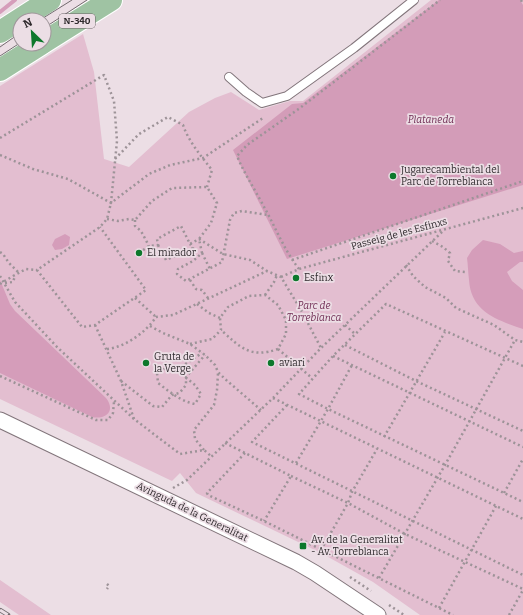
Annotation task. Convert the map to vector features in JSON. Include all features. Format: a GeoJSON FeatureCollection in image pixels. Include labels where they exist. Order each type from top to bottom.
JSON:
{"type":"FeatureCollection","features":[{"type":"Feature","properties":{"kind":"main road"},"geometry":{"type":"LineString","coordinates":[[0,32],[50,0]]}},
{"type":"Feature","properties":{"kind":"main road","name":"N-340"},"geometry":{"type":"LineString","coordinates":[[52,37],[111,0]]}},
{"type":"Feature","properties":{"kind":"main road"},"geometry":{"type":"LineString","coordinates":[[0,70],[28,52]]}},
{"type":"Feature","properties":{"kind":"street","name":"Avinguda de la Generalitat"},"geometry":{"type":"LineString","coordinates":[[0,420],[296,562],[378,615]]}},
{"type":"Feature","properties":{"kind":"lane"},"geometry":{"type":"LineString","coordinates":[[229,77],[246,92],[262,103],[287,96],[354,48],[414,0]]}},
{"type":"Feature","properties":{"kind":"path"},"geometry":{"type":"LineString","coordinates":[[299,270],[243,171],[237,156],[247,145],[300,108],[440,0]]}},
{"type":"Feature","properties":{"kind":"path"},"geometry":{"type":"LineString","coordinates":[[521,0],[523,4]]}},
{"type":"Feature","properties":{"kind":"path"},"geometry":{"type":"LineString","coordinates":[[0,138],[104,75],[114,102],[117,141],[111,202],[107,219],[100,227],[37,270]]}},
{"type":"Feature","properties":{"kind":"path"},"geometry":{"type":"LineString","coordinates":[[115,160],[139,134],[168,117],[183,124],[186,133],[212,170],[207,187],[217,203],[211,222],[199,240],[190,244]]}},
{"type":"Feature","properties":{"kind":"path"},"geometry":{"type":"LineString","coordinates":[[111,202],[149,174],[170,165],[203,158],[263,118]]}},
{"type":"Feature","properties":{"kind":"path"},"geometry":{"type":"LineString","coordinates":[[0,155],[33,169],[68,179],[111,202]]}},
{"type":"Feature","properties":{"kind":"path"},"geometry":{"type":"LineString","coordinates":[[292,260],[523,181]]}},
{"type":"Feature","properties":{"kind":"path"},"geometry":{"type":"LineString","coordinates":[[149,246],[141,231],[135,226],[135,220],[152,201],[172,188],[207,187]]}},
{"type":"Feature","properties":{"kind":"path","name":"Passeig de les Esfinxs"},"geometry":{"type":"LineString","coordinates":[[281,277],[299,270],[523,208]]}},
{"type":"Feature","properties":{"kind":"path"},"geometry":{"type":"LineString","coordinates":[[202,253],[193,261],[178,269],[177,274],[186,281],[190,280],[222,262],[230,220],[234,213],[242,211],[268,215]]}},
{"type":"Feature","properties":{"kind":"path"},"geometry":{"type":"LineString","coordinates":[[107,219],[118,221],[129,218],[135,220]]}},
{"type":"Feature","properties":{"kind":"path"},"geometry":{"type":"LineString","coordinates":[[180,226],[193,248],[166,260],[158,245],[157,238],[180,226]]}},
{"type":"Feature","properties":{"kind":"path"},"geometry":{"type":"LineString","coordinates":[[0,284],[26,268],[37,270],[82,327],[95,325],[146,290],[100,227]]}},
{"type":"Feature","properties":{"kind":"path"},"geometry":{"type":"LineString","coordinates":[[177,485],[187,480],[273,398],[321,348],[444,230]]}},
{"type":"Feature","properties":{"kind":"path"},"geometry":{"type":"LineString","coordinates":[[199,240],[202,253],[210,270]]}},
{"type":"Feature","properties":{"kind":"path"},"geometry":{"type":"LineString","coordinates":[[199,240],[223,254],[250,260],[267,271],[281,277],[301,310],[321,348]]}},
{"type":"Feature","properties":{"kind":"path"},"geometry":{"type":"LineString","coordinates":[[432,241],[450,253],[448,261],[455,270],[465,272]]}},
{"type":"Feature","properties":{"kind":"path"},"geometry":{"type":"LineString","coordinates":[[139,253],[149,246],[158,245]]}},
{"type":"Feature","properties":{"kind":"path"},"geometry":{"type":"LineString","coordinates":[[0,252],[19,273]]}},
{"type":"Feature","properties":{"kind":"path"},"geometry":{"type":"LineString","coordinates":[[406,265],[425,287],[446,298],[456,308],[494,326],[515,340],[523,342]]}},
{"type":"Feature","properties":{"kind":"path"},"geometry":{"type":"LineString","coordinates":[[134,298],[156,317],[173,315],[267,271]]}},
{"type":"Feature","properties":{"kind":"path"},"geometry":{"type":"LineString","coordinates":[[265,295],[274,282],[276,275]]}},
{"type":"Feature","properties":{"kind":"path"},"geometry":{"type":"LineString","coordinates":[[0,276],[15,302],[57,347],[114,402],[180,454],[204,450]]}},
{"type":"Feature","properties":{"kind":"path"},"geometry":{"type":"LineString","coordinates":[[4,282],[13,282],[14,276]]}},
{"type":"Feature","properties":{"kind":"path"},"geometry":{"type":"LineString","coordinates":[[190,280],[196,289],[202,290],[208,298]]}},
{"type":"Feature","properties":{"kind":"path"},"geometry":{"type":"LineString","coordinates":[[190,344],[212,339],[220,330],[220,318],[228,307],[249,296],[265,295],[278,305],[286,320],[286,334],[278,349],[259,354],[240,348],[220,330]]}},
{"type":"Feature","properties":{"kind":"path"},"geometry":{"type":"LineString","coordinates":[[197,304],[209,313],[220,318]]}},
{"type":"Feature","properties":{"kind":"path"},"geometry":{"type":"LineString","coordinates":[[523,366],[386,304],[333,356],[299,394],[523,502]]}},
{"type":"Feature","properties":{"kind":"path"},"geometry":{"type":"LineString","coordinates":[[107,349],[115,348],[127,342],[150,326],[156,317]]}},
{"type":"Feature","properties":{"kind":"path"},"geometry":{"type":"LineString","coordinates":[[95,325],[121,381],[134,419]]}},
{"type":"Feature","properties":{"kind":"path"},"geometry":{"type":"LineString","coordinates":[[345,325],[355,334]]}},
{"type":"Feature","properties":{"kind":"path"},"geometry":{"type":"LineString","coordinates":[[150,326],[190,344],[204,354],[215,365],[218,372],[260,410]]}},
{"type":"Feature","properties":{"kind":"path"},"geometry":{"type":"LineString","coordinates":[[384,436],[445,332]]}},
{"type":"Feature","properties":{"kind":"path"},"geometry":{"type":"LineString","coordinates":[[379,578],[445,465],[515,340]]}},
{"type":"Feature","properties":{"kind":"path"},"geometry":{"type":"LineString","coordinates":[[345,345],[416,381],[523,431]]}},
{"type":"Feature","properties":{"kind":"path"},"geometry":{"type":"LineString","coordinates":[[278,349],[312,378]]}},
{"type":"Feature","properties":{"kind":"path"},"geometry":{"type":"LineString","coordinates":[[121,381],[153,406],[162,407],[172,395],[179,393],[186,385],[186,377],[204,354]]}},
{"type":"Feature","properties":{"kind":"path"},"geometry":{"type":"LineString","coordinates":[[181,374],[184,365],[204,354]]}},
{"type":"Feature","properties":{"kind":"path"},"geometry":{"type":"LineString","coordinates":[[333,356],[523,448]]}},
{"type":"Feature","properties":{"kind":"path"},"geometry":{"type":"LineString","coordinates":[[296,464],[352,365]]}},
{"type":"Feature","properties":{"kind":"path"},"geometry":{"type":"LineString","coordinates":[[174,368],[186,377],[195,385],[201,394],[195,404],[186,402],[172,395],[158,383],[157,373],[164,369],[174,368]]}},
{"type":"Feature","properties":{"kind":"path"},"geometry":{"type":"LineString","coordinates":[[211,456],[195,439],[194,430],[214,405],[218,372]]}},
{"type":"Feature","properties":{"kind":"path"},"geometry":{"type":"LineString","coordinates":[[0,376],[96,420],[108,420],[113,413],[114,402]]}},
{"type":"Feature","properties":{"kind":"path"},"geometry":{"type":"LineString","coordinates":[[273,398],[523,519]]}},
{"type":"Feature","properties":{"kind":"path"},"geometry":{"type":"LineString","coordinates":[[287,405],[252,442],[523,575]]}},
{"type":"Feature","properties":{"kind":"path"},"geometry":{"type":"LineString","coordinates":[[225,443],[348,503],[405,534],[523,590],[509,615]]}},
{"type":"Feature","properties":{"kind":"path"},"geometry":{"type":"LineString","coordinates":[[321,550],[377,449]]}},
{"type":"Feature","properties":{"kind":"path"},"geometry":{"type":"LineString","coordinates":[[245,453],[207,493],[208,495],[264,521],[453,615]]}},
{"type":"Feature","properties":{"kind":"path"},"geometry":{"type":"LineString","coordinates":[[504,493],[523,459]]}},
{"type":"Feature","properties":{"kind":"path"},"geometry":{"type":"LineString","coordinates":[[264,521],[291,476]]}},
{"type":"Feature","properties":{"kind":"path"},"geometry":{"type":"LineString","coordinates":[[438,608],[496,506]]}},
{"type":"Feature","properties":{"kind":"path"},"geometry":{"type":"LineString","coordinates":[[107,584],[109,586],[107,589]]}},
{"type":"Feature","properties":{"kind":"green space","name":"Parc de Torreblanca"},"geometry":{"type":"Polygon","coordinates":[[[431,0],[523,0],[523,615],[420,615],[373,582],[321,553],[196,493],[180,473],[172,481],[0,399],[0,86],[83,34],[94,72],[104,159],[129,167],[189,112],[215,98],[231,92],[259,110],[290,101],[303,101],[431,0]]]}},
{"type":"Feature","properties":{"kind":"green space","name":"Plataneda"},"geometry":{"type":"Polygon","coordinates":[[[439,0],[520,0],[523,5],[523,185],[287,259],[233,150],[292,104],[303,103],[439,0]]]}},
{"type":"Feature","properties":{"kind":"green space"},"geometry":{"type":"Polygon","coordinates":[[[0,580],[51,615],[19,615],[0,602],[0,580]]]}},
{"type":"Feature","properties":{"kind":"shaded area"},"geometry":{"type":"Polygon","coordinates":[[[65,234],[70,237],[69,245],[62,249],[55,250],[52,245],[55,239],[65,234]]]}},
{"type":"Feature","properties":{"kind":"shaded area"},"geometry":{"type":"Polygon","coordinates":[[[483,240],[500,244],[514,253],[523,251],[523,262],[520,262],[507,272],[512,281],[523,290],[523,329],[495,318],[480,307],[475,300],[471,291],[467,258],[472,250],[483,240]]]}},
{"type":"Feature","properties":{"kind":"shaded area"},"geometry":{"type":"Polygon","coordinates":[[[0,280],[10,304],[15,311],[106,398],[110,407],[108,414],[97,418],[92,417],[0,373],[0,280]]]}},
{"type":"Feature","properties":{"kind":"waterway"},"geometry":{"type":"LineString","coordinates":[[0,12],[15,0]]}},
{"type":"Feature","properties":{"kind":"tram line"},"geometry":{"type":"LineString","coordinates":[[52,12],[72,0]]}},
{"type":"Feature","properties":{"kind":"tram line"},"geometry":{"type":"LineString","coordinates":[[52,23],[87,0]]}},
{"type":"Feature","properties":{"kind":"tram line"},"geometry":{"type":"LineString","coordinates":[[0,47],[12,39]]}},
{"type":"Feature","properties":{"kind":"tram line"},"geometry":{"type":"LineString","coordinates":[[0,56],[12,48]]}},
{"type":"Feature","properties":{"kind":"railway"},"geometry":{"type":"LineString","coordinates":[[0,610],[8,615]]}},
{"type":"Feature","properties":{"kind":"place","name":"Jugarecambiental del Parc de Torreblanca"},"geometry":{"type":"Point","coordinates":[393,176]}},
{"type":"Feature","properties":{"kind":"place","name":"El mirador"},"geometry":{"type":"Point","coordinates":[139,253]}},
{"type":"Feature","properties":{"kind":"place","name":"Esfinx"},"geometry":{"type":"Point","coordinates":[296,278]}},
{"type":"Feature","properties":{"kind":"place","name":"Gruta de la Verge"},"geometry":{"type":"Point","coordinates":[146,363]}},
{"type":"Feature","properties":{"kind":"place","name":"aviari"},"geometry":{"type":"Point","coordinates":[271,363]}},
{"type":"Feature","properties":{"kind":"place","name":"Av. de la Generalitat - Av. Torreblanca"},"geometry":{"type":"Point","coordinates":[303,546]}}]}
